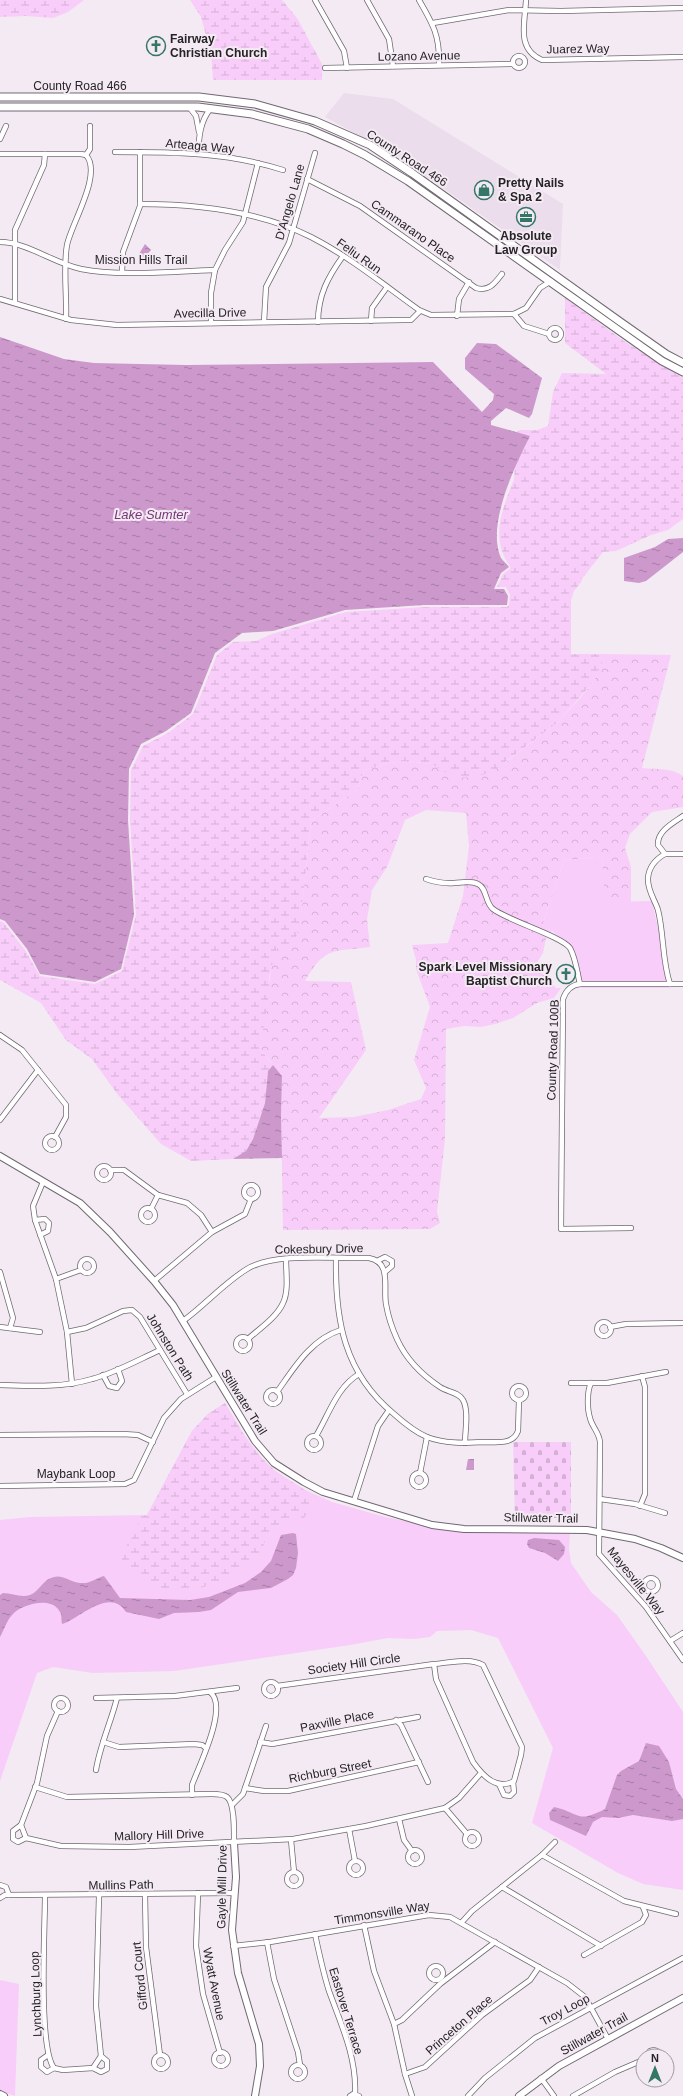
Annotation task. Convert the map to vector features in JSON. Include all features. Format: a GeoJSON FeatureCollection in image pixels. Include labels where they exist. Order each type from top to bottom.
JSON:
{"type":"FeatureCollection","features":[{"type":"Feature","properties":{"kind":"main road","name":"County Road 466"},"geometry":{"type":"LineString","coordinates":[[0,97],[199,97],[255,104],[288,112],[335,129],[370,146],[412,173],[662,362],[683,372]]}},
{"type":"Feature","properties":{"kind":"main road","name":"County Road 466"},"geometry":{"type":"LineString","coordinates":[[0,106],[211,108],[252,114],[285,122],[315,132],[365,155],[430,196],[666,354],[683,363]]}},
{"type":"Feature","properties":{"kind":"street"},"geometry":{"type":"LineString","coordinates":[[315,0],[344,51],[347,68]]}},
{"type":"Feature","properties":{"kind":"street"},"geometry":{"type":"LineString","coordinates":[[366,0],[389,40],[393,66]]}},
{"type":"Feature","properties":{"kind":"street"},"geometry":{"type":"LineString","coordinates":[[419,0],[432,23],[439,42],[439,65]]}},
{"type":"Feature","properties":{"kind":"street","name":"Juarez Way"},"geometry":{"type":"LineString","coordinates":[[526,0],[524,42],[527,50],[542,60],[683,57]]}},
{"type":"Feature","properties":{"kind":"street"},"geometry":{"type":"LineString","coordinates":[[432,23],[500,11],[683,8]]}},
{"type":"Feature","properties":{"kind":"street","name":"Lozano Avenue"},"geometry":{"type":"LineString","coordinates":[[325,68],[513,64]]}},
{"type":"Feature","properties":{"kind":"street"},"geometry":{"type":"LineString","coordinates":[[189,107],[196,116],[200,132]]}},
{"type":"Feature","properties":{"kind":"street"},"geometry":{"type":"LineString","coordinates":[[198,153],[200,132],[204,116],[211,108]]}},
{"type":"Feature","properties":{"kind":"street"},"geometry":{"type":"LineString","coordinates":[[0,139],[6,126]]}},
{"type":"Feature","properties":{"kind":"street"},"geometry":{"type":"LineString","coordinates":[[86,155],[90,149],[90,126]]}},
{"type":"Feature","properties":{"kind":"street","name":"Arteaga Way"},"geometry":{"type":"LineString","coordinates":[[115,152],[198,153],[258,163],[283,170]]}},
{"type":"Feature","properties":{"kind":"street"},"geometry":{"type":"LineString","coordinates":[[122,272],[124,252],[140,204],[140,152]]}},
{"type":"Feature","properties":{"kind":"street","name":"D'Angelo Lane"},"geometry":{"type":"LineString","coordinates":[[264,322],[266,287],[272,273],[286,251],[294,230],[315,153]]}},
{"type":"Feature","properties":{"kind":"street"},"geometry":{"type":"LineString","coordinates":[[0,154],[86,155]]}},
{"type":"Feature","properties":{"kind":"street"},"geometry":{"type":"LineString","coordinates":[[15,303],[16,229],[44,165],[45,154]]}},
{"type":"Feature","properties":{"kind":"street"},"geometry":{"type":"LineString","coordinates":[[66,319],[68,242],[89,185],[90,162],[86,155]]}},
{"type":"Feature","properties":{"kind":"street"},"geometry":{"type":"LineString","coordinates":[[211,323],[211,293],[215,270],[222,254],[240,228],[246,214],[258,163]]}},
{"type":"Feature","properties":{"kind":"street","name":"Cammarano Place"},"geometry":{"type":"LineString","coordinates":[[307,179],[364,208],[478,288],[487,288],[495,284],[502,274]]}},
{"type":"Feature","properties":{"kind":"street","name":"Feliu Run"},"geometry":{"type":"LineString","coordinates":[[140,204],[197,206],[246,214],[294,230],[315,239],[343,256],[420,311],[432,316],[514,314]]}},
{"type":"Feature","properties":{"kind":"street","name":"Mission Hills Trail"},"geometry":{"type":"LineString","coordinates":[[0,242],[15,243],[67,265],[91,270],[122,272],[215,270]]}},
{"type":"Feature","properties":{"kind":"street"},"geometry":{"type":"LineString","coordinates":[[318,322],[318,306],[323,289],[343,256]]}},
{"type":"Feature","properties":{"kind":"street"},"geometry":{"type":"LineString","coordinates":[[549,334],[524,326],[514,314],[526,308],[540,288],[553,279]]}},
{"type":"Feature","properties":{"kind":"street"},"geometry":{"type":"LineString","coordinates":[[457,316],[460,297],[468,282]]}},
{"type":"Feature","properties":{"kind":"street"},"geometry":{"type":"LineString","coordinates":[[371,321],[373,306],[386,287]]}},
{"type":"Feature","properties":{"kind":"street","name":"Avecilla Drive"},"geometry":{"type":"LineString","coordinates":[[0,299],[66,319],[116,325],[411,320],[420,311]]}},
{"type":"Feature","properties":{"kind":"street"},"geometry":{"type":"LineString","coordinates":[[665,854],[658,845],[658,839],[666,828],[683,816]]}},
{"type":"Feature","properties":{"kind":"street"},"geometry":{"type":"LineString","coordinates":[[670,984],[667,974],[658,912],[651,893],[648,878],[655,860],[665,854],[683,854]]}},
{"type":"Feature","properties":{"kind":"street"},"geometry":{"type":"LineString","coordinates":[[426,879],[439,883],[472,882],[478,884],[482,887],[492,908],[507,918],[536,929],[568,946],[575,962],[580,984],[683,984]]}},
{"type":"Feature","properties":{"kind":"street","name":"County Road 100B"},"geometry":{"type":"LineString","coordinates":[[580,984],[573,985],[568,988],[562,1004],[561,1229],[631,1228]]}},
{"type":"Feature","properties":{"kind":"street"},"geometry":{"type":"LineString","coordinates":[[0,1036],[22,1050],[63,1100],[67,1109],[66,1117],[55,1137]]}},
{"type":"Feature","properties":{"kind":"street"},"geometry":{"type":"LineString","coordinates":[[0,1120],[38,1070]]}},
{"type":"Feature","properties":{"kind":"street","name":"Stillwater Trail"},"geometry":{"type":"LineString","coordinates":[[0,1156],[80,1203],[95,1217],[154,1281],[183,1321],[248,1432],[274,1462],[310,1486],[417,1521],[449,1528],[553,1528],[600,1532],[635,1539],[661,1548],[683,1558]]}},
{"type":"Feature","properties":{"kind":"street"},"geometry":{"type":"LineString","coordinates":[[110,1170],[124,1170],[158,1196],[187,1203],[201,1215],[212,1232]]}},
{"type":"Feature","properties":{"kind":"street"},"geometry":{"type":"LineString","coordinates":[[43,1182],[33,1206],[35,1220],[56,1279],[67,1332],[72,1384]]}},
{"type":"Feature","properties":{"kind":"street"},"geometry":{"type":"LineString","coordinates":[[151,1209],[158,1196]]}},
{"type":"Feature","properties":{"kind":"street"},"geometry":{"type":"LineString","coordinates":[[154,1281],[212,1232],[245,1214],[251,1199]]}},
{"type":"Feature","properties":{"kind":"street"},"geometry":{"type":"LineString","coordinates":[[35,1220],[45,1218],[49,1223],[48,1231],[40,1235]]}},
{"type":"Feature","properties":{"kind":"street"},"geometry":{"type":"LineString","coordinates":[[377,1261],[386,1257],[392,1261],[392,1266],[385,1272],[386,1304],[398,1341],[412,1362],[424,1375],[440,1387],[458,1394],[462,1398],[465,1408],[466,1443]]}},
{"type":"Feature","properties":{"kind":"street","name":"Cokesbury Drive"},"geometry":{"type":"LineString","coordinates":[[183,1321],[248,1268],[267,1261],[286,1259],[369,1258],[377,1261],[385,1272]]}},
{"type":"Feature","properties":{"kind":"street"},"geometry":{"type":"LineString","coordinates":[[248,1339],[277,1312],[283,1303],[286,1293],[286,1259]]}},
{"type":"Feature","properties":{"kind":"street"},"geometry":{"type":"LineString","coordinates":[[336,1259],[336,1302],[341,1330],[359,1374],[389,1410],[427,1437],[451,1442],[466,1443],[504,1442],[514,1438],[517,1435],[519,1427],[519,1400]]}},
{"type":"Feature","properties":{"kind":"street"},"geometry":{"type":"LineString","coordinates":[[56,1279],[81,1270]]}},
{"type":"Feature","properties":{"kind":"street"},"geometry":{"type":"LineString","coordinates":[[0,1272],[13,1318],[10,1328]]}},
{"type":"Feature","properties":{"kind":"street","name":"Johnston Path"},"geometry":{"type":"LineString","coordinates":[[67,1332],[86,1328],[123,1311],[132,1310],[140,1317],[188,1394]]}},
{"type":"Feature","properties":{"kind":"street"},"geometry":{"type":"LineString","coordinates":[[610,1327],[626,1324],[683,1323]]}},
{"type":"Feature","properties":{"kind":"street"},"geometry":{"type":"LineString","coordinates":[[0,1327],[40,1332]]}},
{"type":"Feature","properties":{"kind":"street"},"geometry":{"type":"LineString","coordinates":[[277,1392],[313,1346],[326,1336],[341,1330]]}},
{"type":"Feature","properties":{"kind":"street"},"geometry":{"type":"LineString","coordinates":[[0,1385],[54,1386],[72,1384],[103,1375],[160,1350]]}},
{"type":"Feature","properties":{"kind":"street"},"geometry":{"type":"LineString","coordinates":[[103,1375],[109,1386],[117,1388],[122,1381],[118,1369]]}},
{"type":"Feature","properties":{"kind":"street"},"geometry":{"type":"LineString","coordinates":[[571,1383],[607,1383],[666,1372]]}},
{"type":"Feature","properties":{"kind":"street"},"geometry":{"type":"LineString","coordinates":[[316,1436],[340,1391],[349,1381],[359,1374]]}},
{"type":"Feature","properties":{"kind":"street"},"geometry":{"type":"LineString","coordinates":[[640,1506],[645,1494],[645,1387],[642,1376]]}},
{"type":"Feature","properties":{"kind":"street","name":"Maybank Loop"},"geometry":{"type":"LineString","coordinates":[[0,1486],[125,1484],[134,1480],[164,1418],[180,1399],[216,1377]]}},
{"type":"Feature","properties":{"kind":"street","name":"Mayesville Way"},"geometry":{"type":"LineString","coordinates":[[591,1383],[589,1389],[590,1419],[599,1437],[600,1532],[598,1545],[601,1557],[637,1596],[683,1660]]}},
{"type":"Feature","properties":{"kind":"street"},"geometry":{"type":"LineString","coordinates":[[354,1501],[378,1426],[389,1410]]}},
{"type":"Feature","properties":{"kind":"street"},"geometry":{"type":"LineString","coordinates":[[0,1435],[123,1434],[138,1435],[153,1442]]}},
{"type":"Feature","properties":{"kind":"street"},"geometry":{"type":"LineString","coordinates":[[420,1473],[427,1437]]}},
{"type":"Feature","properties":{"kind":"street"},"geometry":{"type":"LineString","coordinates":[[600,1499],[640,1506],[665,1513]]}},
{"type":"Feature","properties":{"kind":"street"},"geometry":{"type":"LineString","coordinates":[[637,1596],[645,1589]]}},
{"type":"Feature","properties":{"kind":"street"},"geometry":{"type":"LineString","coordinates":[[670,1641],[683,1633]]}},
{"type":"Feature","properties":{"kind":"street","name":"Society Hill Circle"},"geometry":{"type":"LineString","coordinates":[[277,1686],[434,1664],[477,1661],[483,1665],[522,1747],[521,1755],[512,1782],[514,1792],[510,1796],[504,1795],[499,1784],[481,1773],[473,1762],[436,1679],[434,1664]]}},
{"type":"Feature","properties":{"kind":"street"},"geometry":{"type":"LineString","coordinates":[[96,1698],[175,1696],[237,1688]]}},
{"type":"Feature","properties":{"kind":"street"},"geometry":{"type":"LineString","coordinates":[[192,1794],[192,1785],[216,1721],[215,1700],[210,1692]]}},
{"type":"Feature","properties":{"kind":"street"},"geometry":{"type":"LineString","coordinates":[[96,1770],[102,1742],[117,1698]]}},
{"type":"Feature","properties":{"kind":"street"},"geometry":{"type":"LineString","coordinates":[[26,1838],[21,1825],[35,1787],[47,1736],[58,1711]]}},
{"type":"Feature","properties":{"kind":"street","name":"Paxville Place"},"geometry":{"type":"LineString","coordinates":[[260,1742],[272,1744],[395,1720],[418,1717]]}},
{"type":"Feature","properties":{"kind":"street"},"geometry":{"type":"LineString","coordinates":[[395,1720],[401,1725],[428,1782]]}},
{"type":"Feature","properties":{"kind":"street"},"geometry":{"type":"LineString","coordinates":[[35,1787],[67,1797],[212,1794],[229,1798],[232,1805],[240,1799],[245,1788],[266,1726]]}},
{"type":"Feature","properties":{"kind":"street"},"geometry":{"type":"LineString","coordinates":[[102,1742],[119,1747],[194,1744],[202,1745],[206,1748]]}},
{"type":"Feature","properties":{"kind":"street","name":"Richburg Street"},"geometry":{"type":"LineString","coordinates":[[245,1788],[264,1791],[288,1791],[419,1762]]}},
{"type":"Feature","properties":{"kind":"street","name":"Mallory Hill Drive"},"geometry":{"type":"LineString","coordinates":[[21,1825],[13,1831],[13,1839],[18,1842],[26,1838],[61,1846],[129,1847],[292,1840],[399,1819],[446,1808],[459,1798],[481,1773]]}},
{"type":"Feature","properties":{"kind":"street"},"geometry":{"type":"LineString","coordinates":[[499,1784],[508,1784],[512,1782]]}},
{"type":"Feature","properties":{"kind":"street","name":"Gayle Mill Drive"},"geometry":{"type":"LineString","coordinates":[[232,1805],[236,1872],[232,1918],[233,1946],[244,1999],[259,2044],[260,2066],[255,2096]]}},
{"type":"Feature","properties":{"kind":"street"},"geometry":{"type":"LineString","coordinates":[[446,1808],[467,1834]]}},
{"type":"Feature","properties":{"kind":"street"},"geometry":{"type":"LineString","coordinates":[[399,1819],[404,1840],[412,1852]]}},
{"type":"Feature","properties":{"kind":"street"},"geometry":{"type":"LineString","coordinates":[[349,1829],[355,1861]]}},
{"type":"Feature","properties":{"kind":"street"},"geometry":{"type":"LineString","coordinates":[[292,1840],[294,1872]]}},
{"type":"Feature","properties":{"kind":"street"},"geometry":{"type":"LineString","coordinates":[[462,1922],[472,1912],[542,1855],[555,1842]]}},
{"type":"Feature","properties":{"kind":"street"},"geometry":{"type":"LineString","coordinates":[[542,1855],[624,1901],[643,1907],[676,1914]]}},
{"type":"Feature","properties":{"kind":"street"},"geometry":{"type":"LineString","coordinates":[[0,1885],[6,1887],[9,1895]]}},
{"type":"Feature","properties":{"kind":"street"},"geometry":{"type":"LineString","coordinates":[[502,1887],[601,1946]]}},
{"type":"Feature","properties":{"kind":"street","name":"Wyatt Avenue"},"geometry":{"type":"LineString","coordinates":[[198,1893],[196,1946],[203,1994],[220,2053]]}},
{"type":"Feature","properties":{"kind":"street","name":"Mullins Path"},"geometry":{"type":"LineString","coordinates":[[0,1898],[9,1895],[99,1896],[234,1893]]}},
{"type":"Feature","properties":{"kind":"street","name":"Gifford Court"},"geometry":{"type":"LineString","coordinates":[[145,1895],[146,1947],[160,2055]]}},
{"type":"Feature","properties":{"kind":"street","name":"Lynchburg Loop"},"geometry":{"type":"LineString","coordinates":[[45,1896],[43,2005],[48,2055],[54,2068]]}},
{"type":"Feature","properties":{"kind":"street"},"geometry":{"type":"LineString","coordinates":[[93,2068],[101,2056],[96,2006],[99,1896]]}},
{"type":"Feature","properties":{"kind":"street"},"geometry":{"type":"LineString","coordinates":[[584,1955],[642,1922],[646,1915],[643,1907]]}},
{"type":"Feature","properties":{"kind":"street","name":"Timmonsville Way"},"geometry":{"type":"LineString","coordinates":[[233,1946],[267,1942],[429,1915],[450,1917],[462,1922],[567,1983],[585,1997],[608,2039]]}},
{"type":"Feature","properties":{"kind":"street"},"geometry":{"type":"LineString","coordinates":[[364,1925],[374,1971],[394,2024],[405,2074],[412,2096]]}},
{"type":"Feature","properties":{"kind":"street","name":"Eastover Terrace"},"geometry":{"type":"LineString","coordinates":[[315,1934],[322,1970],[349,2047],[357,2095],[350,2096]]}},
{"type":"Feature","properties":{"kind":"street"},"geometry":{"type":"LineString","coordinates":[[267,1942],[274,1979],[298,2052],[300,2065]]}},
{"type":"Feature","properties":{"kind":"street"},"geometry":{"type":"LineString","coordinates":[[394,2024],[402,2020],[442,1980],[495,1942]]}},
{"type":"Feature","properties":{"kind":"street","name":"Troy Loop"},"geometry":{"type":"LineString","coordinates":[[468,2096],[485,2078],[536,2038],[683,1958]]}},
{"type":"Feature","properties":{"kind":"street","name":"Princeton Place"},"geometry":{"type":"LineString","coordinates":[[405,2074],[425,2067],[482,2015],[530,1980],[539,1968]]}},
{"type":"Feature","properties":{"kind":"street","name":"Stillwater Trail"},"geometry":{"type":"LineString","coordinates":[[520,2096],[541,2078],[683,1998]]}},
{"type":"Feature","properties":{"kind":"street"},"geometry":{"type":"LineString","coordinates":[[48,2055],[41,2060],[41,2067],[46,2071],[54,2068],[63,2070],[93,2068],[101,2072],[107,2069],[107,2061],[101,2056]]}},
{"type":"Feature","properties":{"kind":"street"},"geometry":{"type":"LineString","coordinates":[[573,2096],[615,2072],[635,2063]]}},
{"type":"Feature","properties":{"kind":"street"},"geometry":{"type":"LineString","coordinates":[[541,2078],[554,2096]]}},
{"type":"Feature","properties":{"kind":"street"},"geometry":{"type":"LineString","coordinates":[[0,2094],[4,2096]]}},
{"type":"Feature","properties":{"kind":"shaded area"},"geometry":{"type":"Polygon","coordinates":[[[344,93],[393,99],[563,204],[560,270],[397,156],[325,117],[344,93]]]}},
{"type":"Feature","properties":{"kind":"green space"},"geometry":{"type":"Polygon","coordinates":[[[0,0],[84,0],[68,12],[53,18],[26,16],[0,17],[0,0]]]}},
{"type":"Feature","properties":{"kind":"green space"},"geometry":{"type":"Polygon","coordinates":[[[190,0],[282,0],[297,18],[322,64],[322,80],[213,80],[211,53],[201,17],[190,0]]]}},
{"type":"Feature","properties":{"kind":"green space"},"geometry":{"type":"Polygon","coordinates":[[[565,298],[624,341],[683,378],[683,519],[668,530],[651,535],[616,551],[603,552],[574,591],[571,600],[571,654],[605,654],[605,656],[594,681],[558,722],[492,772],[474,777],[455,778],[432,764],[407,761],[389,763],[364,770],[357,790],[311,821],[301,916],[297,935],[292,943],[277,947],[269,977],[269,994],[260,1049],[273,1065],[268,1071],[265,1103],[253,1139],[246,1151],[233,1159],[191,1161],[161,1144],[118,1095],[92,1059],[66,1040],[41,1003],[0,980],[0,921],[4,923],[25,950],[40,976],[95,984],[122,971],[136,915],[130,820],[131,770],[143,746],[168,733],[193,714],[217,655],[233,642],[256,641],[272,634],[346,612],[425,607],[507,607],[509,605],[510,595],[506,587],[497,587],[503,574],[510,569],[500,546],[500,524],[505,503],[514,480],[515,467],[530,436],[515,433],[520,430],[537,430],[548,426],[553,392],[562,373],[606,374],[565,343],[565,298]]]}},
{"type":"Feature","properties":{"kind":"green space"},"geometry":{"type":"Polygon","coordinates":[[[605,654],[671,655],[642,768],[674,771],[683,776],[683,807],[652,812],[630,834],[625,848],[631,867],[631,902],[605,902],[602,857],[564,860],[542,926],[552,931],[546,938],[543,953],[535,966],[556,988],[561,988],[554,998],[537,1003],[513,1018],[481,1027],[464,1026],[446,1029],[445,1139],[437,1212],[440,1223],[430,1229],[283,1230],[281,1116],[282,1076],[260,1049],[272,961],[277,947],[301,916],[311,821],[357,790],[364,770],[389,763],[407,761],[432,764],[506,762],[558,722],[594,681],[605,654]],[[426,810],[405,820],[387,867],[372,890],[367,919],[370,947],[338,951],[325,956],[318,962],[305,981],[351,982],[366,1050],[319,1118],[354,1117],[388,1110],[421,1099],[426,1088],[414,1060],[430,1007],[416,969],[416,960],[412,945],[448,943],[463,896],[469,846],[466,813],[426,810]]]}},
{"type":"Feature","properties":{"kind":"green space"},"geometry":{"type":"Polygon","coordinates":[[[602,857],[606,902],[652,901],[671,988],[580,988],[571,946],[552,931],[542,926],[564,860],[602,857]]]}},
{"type":"Feature","properties":{"kind":"green space"},"geometry":{"type":"Polygon","coordinates":[[[225,1403],[252,1449],[272,1469],[303,1489],[332,1502],[385,1517],[464,1532],[570,1532],[569,1549],[571,1563],[591,1592],[617,1615],[683,1712],[683,1890],[643,1884],[618,1873],[532,1823],[553,1748],[498,1638],[471,1630],[437,1631],[430,1637],[414,1639],[388,1638],[174,1671],[93,1673],[53,1667],[37,1673],[0,1781],[0,1520],[30,1517],[147,1515],[192,1431],[208,1414],[225,1403]]]}},
{"type":"Feature","properties":{"kind":"green space"},"geometry":{"type":"Polygon","coordinates":[[[225,1403],[256,1451],[272,1468],[306,1491],[310,1495],[313,1504],[304,1518],[289,1519],[267,1534],[262,1551],[237,1574],[222,1581],[200,1588],[182,1590],[163,1589],[138,1578],[122,1563],[124,1550],[137,1529],[139,1516],[147,1515],[192,1431],[208,1414],[225,1403]]]}},
{"type":"Feature","properties":{"kind":"green space"},"geometry":{"type":"Polygon","coordinates":[[[513,1442],[571,1442],[571,1518],[515,1518],[513,1442]]]}},
{"type":"Feature","properties":{"kind":"green space"},"geometry":{"type":"Polygon","coordinates":[[[0,1980],[19,1984],[15,2096],[0,2091],[0,1980]]]}},
{"type":"Feature","properties":{"kind":"water"},"geometry":{"type":"Polygon","coordinates":[[[145,244],[151,250],[144,258],[139,254],[145,244]]]}},
{"type":"Feature","properties":{"kind":"water","name":"Lake Sumter"},"geometry":{"type":"Polygon","coordinates":[[[0,337],[64,359],[94,363],[186,365],[433,362],[482,412],[493,400],[494,394],[465,369],[465,358],[477,343],[496,344],[542,378],[532,414],[529,418],[506,408],[491,421],[491,425],[530,436],[510,479],[504,496],[497,529],[497,545],[501,558],[509,567],[501,573],[494,589],[504,589],[508,596],[507,605],[424,605],[345,610],[273,631],[242,633],[215,653],[191,713],[166,731],[141,744],[129,769],[128,820],[134,915],[121,969],[95,982],[40,974],[27,949],[5,921],[0,919],[0,337]]]}},
{"type":"Feature","properties":{"kind":"water"},"geometry":{"type":"Polygon","coordinates":[[[683,538],[683,552],[646,581],[639,583],[624,581],[624,558],[655,547],[668,539],[683,538]]]}},
{"type":"Feature","properties":{"kind":"water"},"geometry":{"type":"Polygon","coordinates":[[[273,1065],[282,1076],[282,1158],[233,1159],[246,1151],[253,1139],[265,1103],[268,1071],[273,1065]]]}},
{"type":"Feature","properties":{"kind":"water"},"geometry":{"type":"Polygon","coordinates":[[[468,1459],[474,1459],[474,1470],[466,1470],[468,1459]]]}},
{"type":"Feature","properties":{"kind":"water"},"geometry":{"type":"Polygon","coordinates":[[[296,1534],[298,1553],[296,1568],[293,1575],[271,1588],[238,1592],[211,1610],[174,1613],[159,1619],[126,1612],[119,1605],[112,1602],[94,1606],[62,1624],[61,1613],[56,1607],[51,1604],[38,1603],[25,1606],[15,1612],[8,1621],[0,1637],[0,1595],[3,1593],[23,1596],[30,1595],[47,1580],[57,1576],[78,1583],[84,1583],[104,1576],[120,1598],[190,1600],[209,1597],[245,1583],[261,1572],[271,1561],[281,1535],[296,1534]]]}},
{"type":"Feature","properties":{"kind":"water"},"geometry":{"type":"Polygon","coordinates":[[[534,1538],[559,1540],[565,1547],[564,1554],[558,1561],[545,1553],[529,1548],[527,1544],[528,1540],[534,1538]]]}},
{"type":"Feature","properties":{"kind":"water"},"geometry":{"type":"Polygon","coordinates":[[[646,1743],[659,1746],[669,1762],[676,1789],[683,1799],[683,1819],[672,1821],[633,1815],[618,1818],[602,1817],[593,1822],[586,1836],[550,1820],[549,1813],[554,1807],[583,1817],[605,1809],[617,1775],[621,1771],[639,1761],[646,1743]]]}},
{"type":"Feature","properties":{"kind":"place","name":"Fairway Christian Church"},"geometry":{"type":"Point","coordinates":[156,46]}},
{"type":"Feature","properties":{"kind":"place","name":"Pretty Nails & Spa 2"},"geometry":{"type":"Point","coordinates":[484,190]}},
{"type":"Feature","properties":{"kind":"place","name":"Absolute Law Group"},"geometry":{"type":"Point","coordinates":[526,217]}},
{"type":"Feature","properties":{"kind":"place","name":"Spark Level Missionary Baptist Church"},"geometry":{"type":"Point","coordinates":[566,974]}}]}
